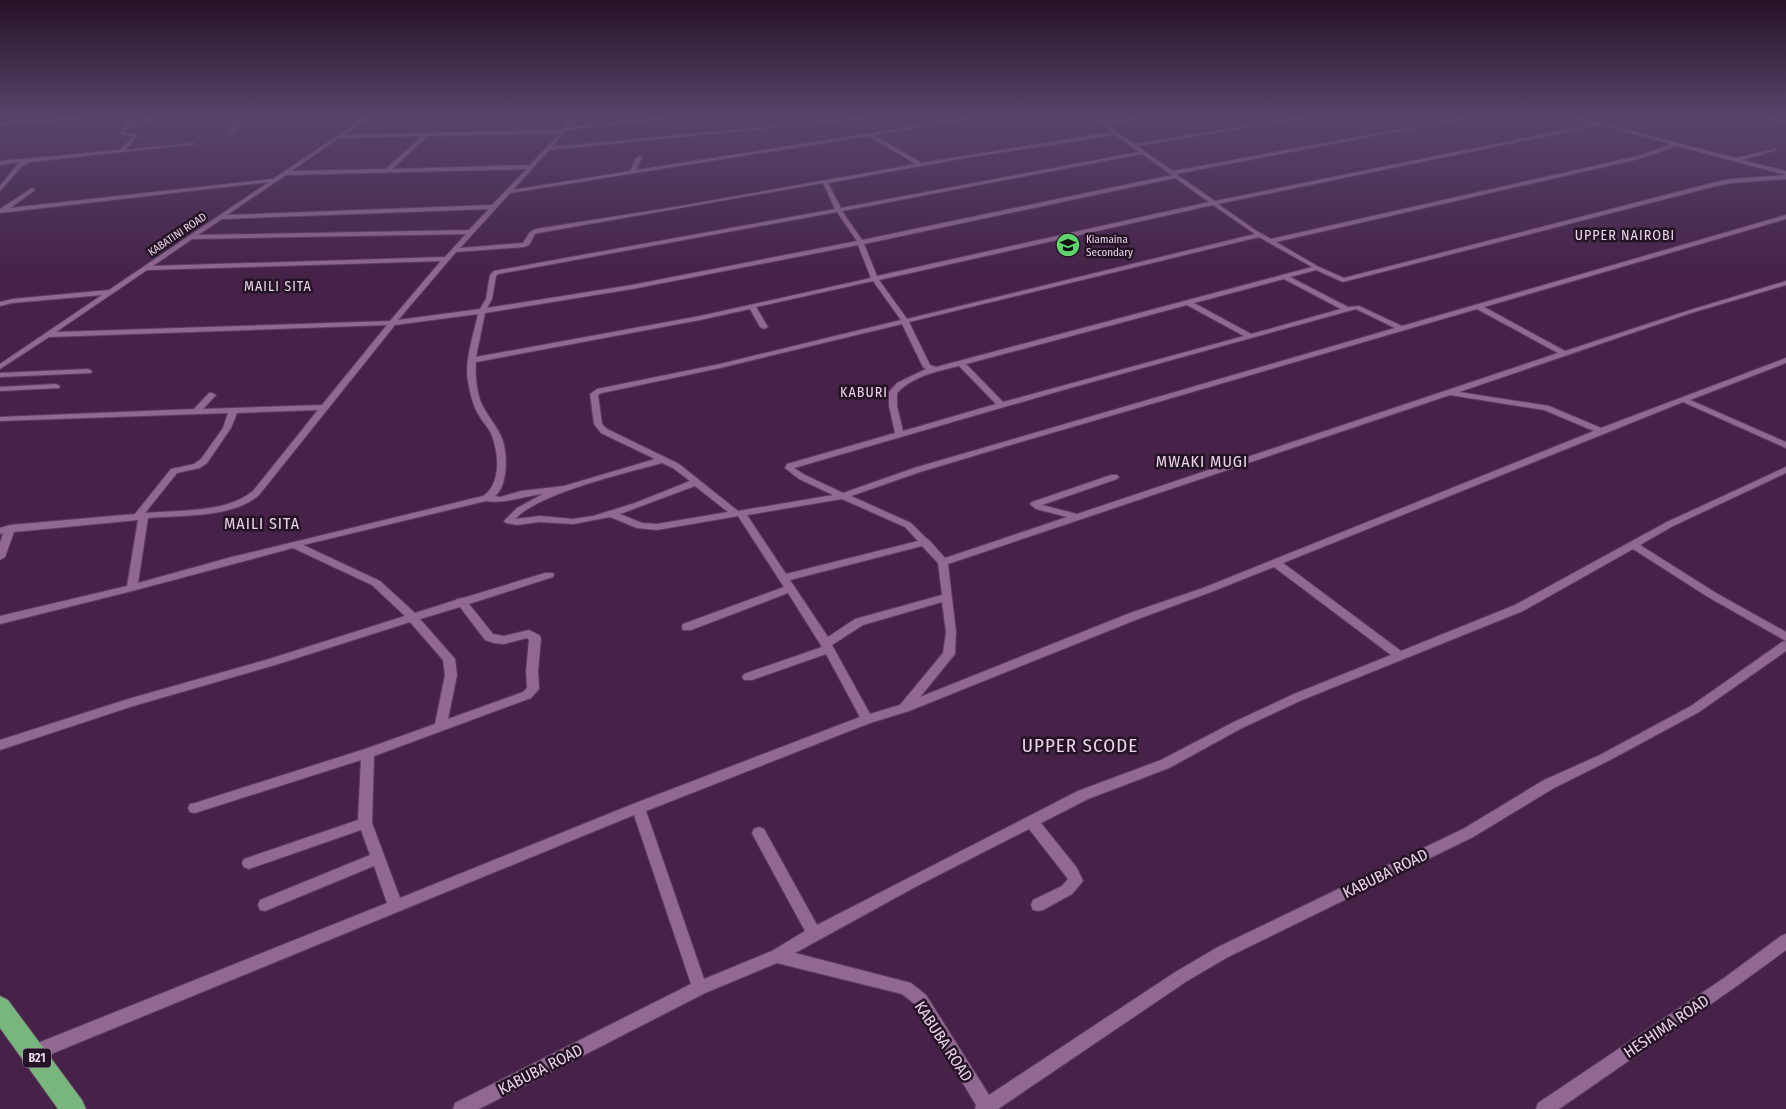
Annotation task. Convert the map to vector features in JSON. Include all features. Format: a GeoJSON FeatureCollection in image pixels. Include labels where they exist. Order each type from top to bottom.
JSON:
{"type":"FeatureCollection","features":[{"type":"Feature","properties":{"kind":"highway","name":"B21"},"geometry":{"type":"LineString","coordinates":[[0,1008],[73,1109]]}},
{"type":"Feature","properties":{"kind":"street"},"geometry":{"type":"LineString","coordinates":[[0,189],[16,170]]}},
{"type":"Feature","properties":{"kind":"street","name":"KABATINI ROAD"},"geometry":{"type":"LineString","coordinates":[[0,367],[289,170]]}},
{"type":"Feature","properties":{"kind":"street"},"geometry":{"type":"LineString","coordinates":[[284,173],[400,170]]}},
{"type":"Feature","properties":{"kind":"street"},"geometry":{"type":"LineString","coordinates":[[0,558],[5,529],[221,509],[235,507],[247,500],[256,493],[393,322],[493,207],[529,170]]}},
{"type":"Feature","properties":{"kind":"street"},"geometry":{"type":"LineString","coordinates":[[508,192],[646,170]]}},
{"type":"Feature","properties":{"kind":"street"},"geometry":{"type":"LineString","coordinates":[[455,250],[524,245],[527,244],[534,231],[890,170]]}},
{"type":"Feature","properties":{"kind":"street"},"geometry":{"type":"LineString","coordinates":[[0,620],[486,498],[494,493],[501,475],[500,447],[496,434],[483,416],[476,400],[471,379],[472,360],[482,312],[489,299],[493,275],[500,271],[1051,170]]}},
{"type":"Feature","properties":{"kind":"street"},"geometry":{"type":"LineString","coordinates":[[1167,170],[1213,204],[1260,235],[1335,278],[1348,280],[1716,184],[1786,175]]}},
{"type":"Feature","properties":{"kind":"street"},"geometry":{"type":"LineString","coordinates":[[46,335],[393,322],[482,312],[623,289],[860,242],[1195,170]]}},
{"type":"Feature","properties":{"kind":"street"},"geometry":{"type":"LineString","coordinates":[[472,360],[700,318],[1213,204],[1379,170]]}},
{"type":"Feature","properties":{"kind":"street"},"geometry":{"type":"LineString","coordinates":[[1270,241],[1583,170]]}},
{"type":"Feature","properties":{"kind":"street"},"geometry":{"type":"LineString","coordinates":[[1768,170],[1786,175]]}},
{"type":"Feature","properties":{"kind":"street"},"geometry":{"type":"LineString","coordinates":[[1,211],[274,180]]}},
{"type":"Feature","properties":{"kind":"street"},"geometry":{"type":"LineString","coordinates":[[825,182],[839,210],[860,242],[875,279],[904,320],[927,367],[932,369]]}},
{"type":"Feature","properties":{"kind":"street"},"geometry":{"type":"LineString","coordinates":[[1,211],[32,190]]}},
{"type":"Feature","properties":{"kind":"street"},"geometry":{"type":"LineString","coordinates":[[219,217],[493,207]]}},
{"type":"Feature","properties":{"kind":"street"},"geometry":{"type":"LineString","coordinates":[[611,514],[640,526],[652,527],[843,496],[933,465],[1786,216]]}},
{"type":"Feature","properties":{"kind":"street"},"geometry":{"type":"LineString","coordinates":[[190,237],[471,232]]}},
{"type":"Feature","properties":{"kind":"street"},"geometry":{"type":"LineString","coordinates":[[867,719],[827,646],[788,583],[738,513],[676,466],[661,460],[600,427],[594,394],[600,391],[720,366],[1260,235]]}},
{"type":"Feature","properties":{"kind":"street"},"geometry":{"type":"LineString","coordinates":[[144,268],[447,259]]}},
{"type":"Feature","properties":{"kind":"street"},"geometry":{"type":"LineString","coordinates":[[900,434],[893,406],[893,392],[900,386],[932,369],[961,364],[1317,268]]}},
{"type":"Feature","properties":{"kind":"street"},"geometry":{"type":"LineString","coordinates":[[1283,276],[1346,309]]}},
{"type":"Feature","properties":{"kind":"street"},"geometry":{"type":"LineString","coordinates":[[943,562],[1689,312],[1786,283]]}},
{"type":"Feature","properties":{"kind":"street"},"geometry":{"type":"LineString","coordinates":[[0,304],[12,301],[109,292]]}},
{"type":"Feature","properties":{"kind":"street"},"geometry":{"type":"LineString","coordinates":[[1189,303],[1250,336]]}},
{"type":"Feature","properties":{"kind":"street"},"geometry":{"type":"LineString","coordinates":[[752,306],[764,327]]}},
{"type":"Feature","properties":{"kind":"street"},"geometry":{"type":"LineString","coordinates":[[905,708],[949,654],[951,632],[943,562],[908,525],[802,477],[790,470],[789,467],[1001,405],[1346,309],[1359,307],[1400,328]]}},
{"type":"Feature","properties":{"kind":"street"},"geometry":{"type":"LineString","coordinates":[[1479,307],[1565,354]]}},
{"type":"Feature","properties":{"kind":"street"},"geometry":{"type":"LineString","coordinates":[[34,1053],[638,808],[867,719],[905,708],[1134,616],[1276,563],[1601,431],[1786,360]]}},
{"type":"Feature","properties":{"kind":"street"},"geometry":{"type":"LineString","coordinates":[[961,364],[1001,405]]}},
{"type":"Feature","properties":{"kind":"street"},"geometry":{"type":"LineString","coordinates":[[0,376],[88,370]]}},
{"type":"Feature","properties":{"kind":"street"},"geometry":{"type":"LineString","coordinates":[[0,389],[56,386]]}},
{"type":"Feature","properties":{"kind":"street"},"geometry":{"type":"LineString","coordinates":[[1451,392],[1546,408],[1601,431]]}},
{"type":"Feature","properties":{"kind":"street"},"geometry":{"type":"LineString","coordinates":[[197,411],[212,395]]}},
{"type":"Feature","properties":{"kind":"street"},"geometry":{"type":"LineString","coordinates":[[1682,400],[1786,445]]}},
{"type":"Feature","properties":{"kind":"street"},"geometry":{"type":"LineString","coordinates":[[0,419],[323,407]]}},
{"type":"Feature","properties":{"kind":"street"},"geometry":{"type":"LineString","coordinates":[[132,588],[140,517],[172,473],[197,466],[204,461],[227,428],[233,411]]}},
{"type":"Feature","properties":{"kind":"street"},"geometry":{"type":"LineString","coordinates":[[486,498],[500,500],[544,494],[661,460]]}},
{"type":"Feature","properties":{"kind":"street","name":"KABUBA ROAD"},"geometry":{"type":"LineString","coordinates":[[461,1109],[700,988],[777,956],[814,934],[1083,795],[1165,764],[1238,725],[1289,701],[1398,655],[1519,608],[1670,524],[1786,470]]}},
{"type":"Feature","properties":{"kind":"street"},"geometry":{"type":"LineString","coordinates":[[1078,518],[1039,507],[1035,504],[1114,477]]}},
{"type":"Feature","properties":{"kind":"street"},"geometry":{"type":"LineString","coordinates":[[544,494],[525,506],[510,521],[516,524],[537,519],[576,522],[611,514],[696,482]]}},
{"type":"Feature","properties":{"kind":"street"},"geometry":{"type":"LineString","coordinates":[[687,627],[788,583],[926,542]]}},
{"type":"Feature","properties":{"kind":"street"},"geometry":{"type":"LineString","coordinates":[[294,545],[370,578],[412,617],[450,659],[452,667],[440,727]]}},
{"type":"Feature","properties":{"kind":"street"},"geometry":{"type":"LineString","coordinates":[[1634,545],[1712,595],[1786,637]]}},
{"type":"Feature","properties":{"kind":"street"},"geometry":{"type":"LineString","coordinates":[[1276,563],[1398,655]]}},
{"type":"Feature","properties":{"kind":"street"},"geometry":{"type":"LineString","coordinates":[[0,745],[128,703],[271,662],[549,575]]}},
{"type":"Feature","properties":{"kind":"street"},"geometry":{"type":"LineString","coordinates":[[748,677],[827,646],[859,622],[947,597]]}},
{"type":"Feature","properties":{"kind":"street"},"geometry":{"type":"LineString","coordinates":[[195,808],[368,754],[527,695],[533,689],[532,672],[535,638],[533,635],[523,635],[501,641],[495,640],[490,637],[461,601]]}},
{"type":"Feature","properties":{"kind":"street","name":"KABUBA ROAD"},"geometry":{"type":"LineString","coordinates":[[777,956],[906,988],[921,1000],[985,1108],[1182,976],[1223,952],[1468,833],[1549,784],[1604,758],[1695,709],[1786,645]]}},
{"type":"Feature","properties":{"kind":"street"},"geometry":{"type":"LineString","coordinates":[[368,754],[365,823],[396,907]]}},
{"type":"Feature","properties":{"kind":"street"},"geometry":{"type":"LineString","coordinates":[[638,808],[700,988]]}},
{"type":"Feature","properties":{"kind":"street"},"geometry":{"type":"LineString","coordinates":[[1031,822],[1076,879],[1075,884],[1067,890],[1038,905]]}},
{"type":"Feature","properties":{"kind":"street"},"geometry":{"type":"LineString","coordinates":[[249,863],[365,823]]}},
{"type":"Feature","properties":{"kind":"street"},"geometry":{"type":"LineString","coordinates":[[759,833],[814,934]]}},
{"type":"Feature","properties":{"kind":"street"},"geometry":{"type":"LineString","coordinates":[[265,905],[379,858]]}},
{"type":"Feature","properties":{"kind":"street","name":"HESHIMA ROAD"},"geometry":{"type":"LineString","coordinates":[[1544,1109],[1729,983],[1786,941]]}},
{"type":"Feature","properties":{"kind":"place","name":"Kiamaina Secondary"},"geometry":{"type":"Point","coordinates":[1068,245]}},
{"type":"Feature","properties":{"kind":"district","name":"UPPER NAIROBI"},"geometry":{"type":"Point","coordinates":[1625,235]}},
{"type":"Feature","properties":{"kind":"district","name":"MAILI SITA"},"geometry":{"type":"Point","coordinates":[278,286]}},
{"type":"Feature","properties":{"kind":"district","name":"KABURI"},"geometry":{"type":"Point","coordinates":[864,392]}},
{"type":"Feature","properties":{"kind":"district","name":"MWAKI MUGI"},"geometry":{"type":"Point","coordinates":[1202,461]}},
{"type":"Feature","properties":{"kind":"district","name":"MAILI SITA"},"geometry":{"type":"Point","coordinates":[262,523]}},
{"type":"Feature","properties":{"kind":"district","name":"UPPER SCODE"},"geometry":{"type":"Point","coordinates":[1080,745]}}]}
